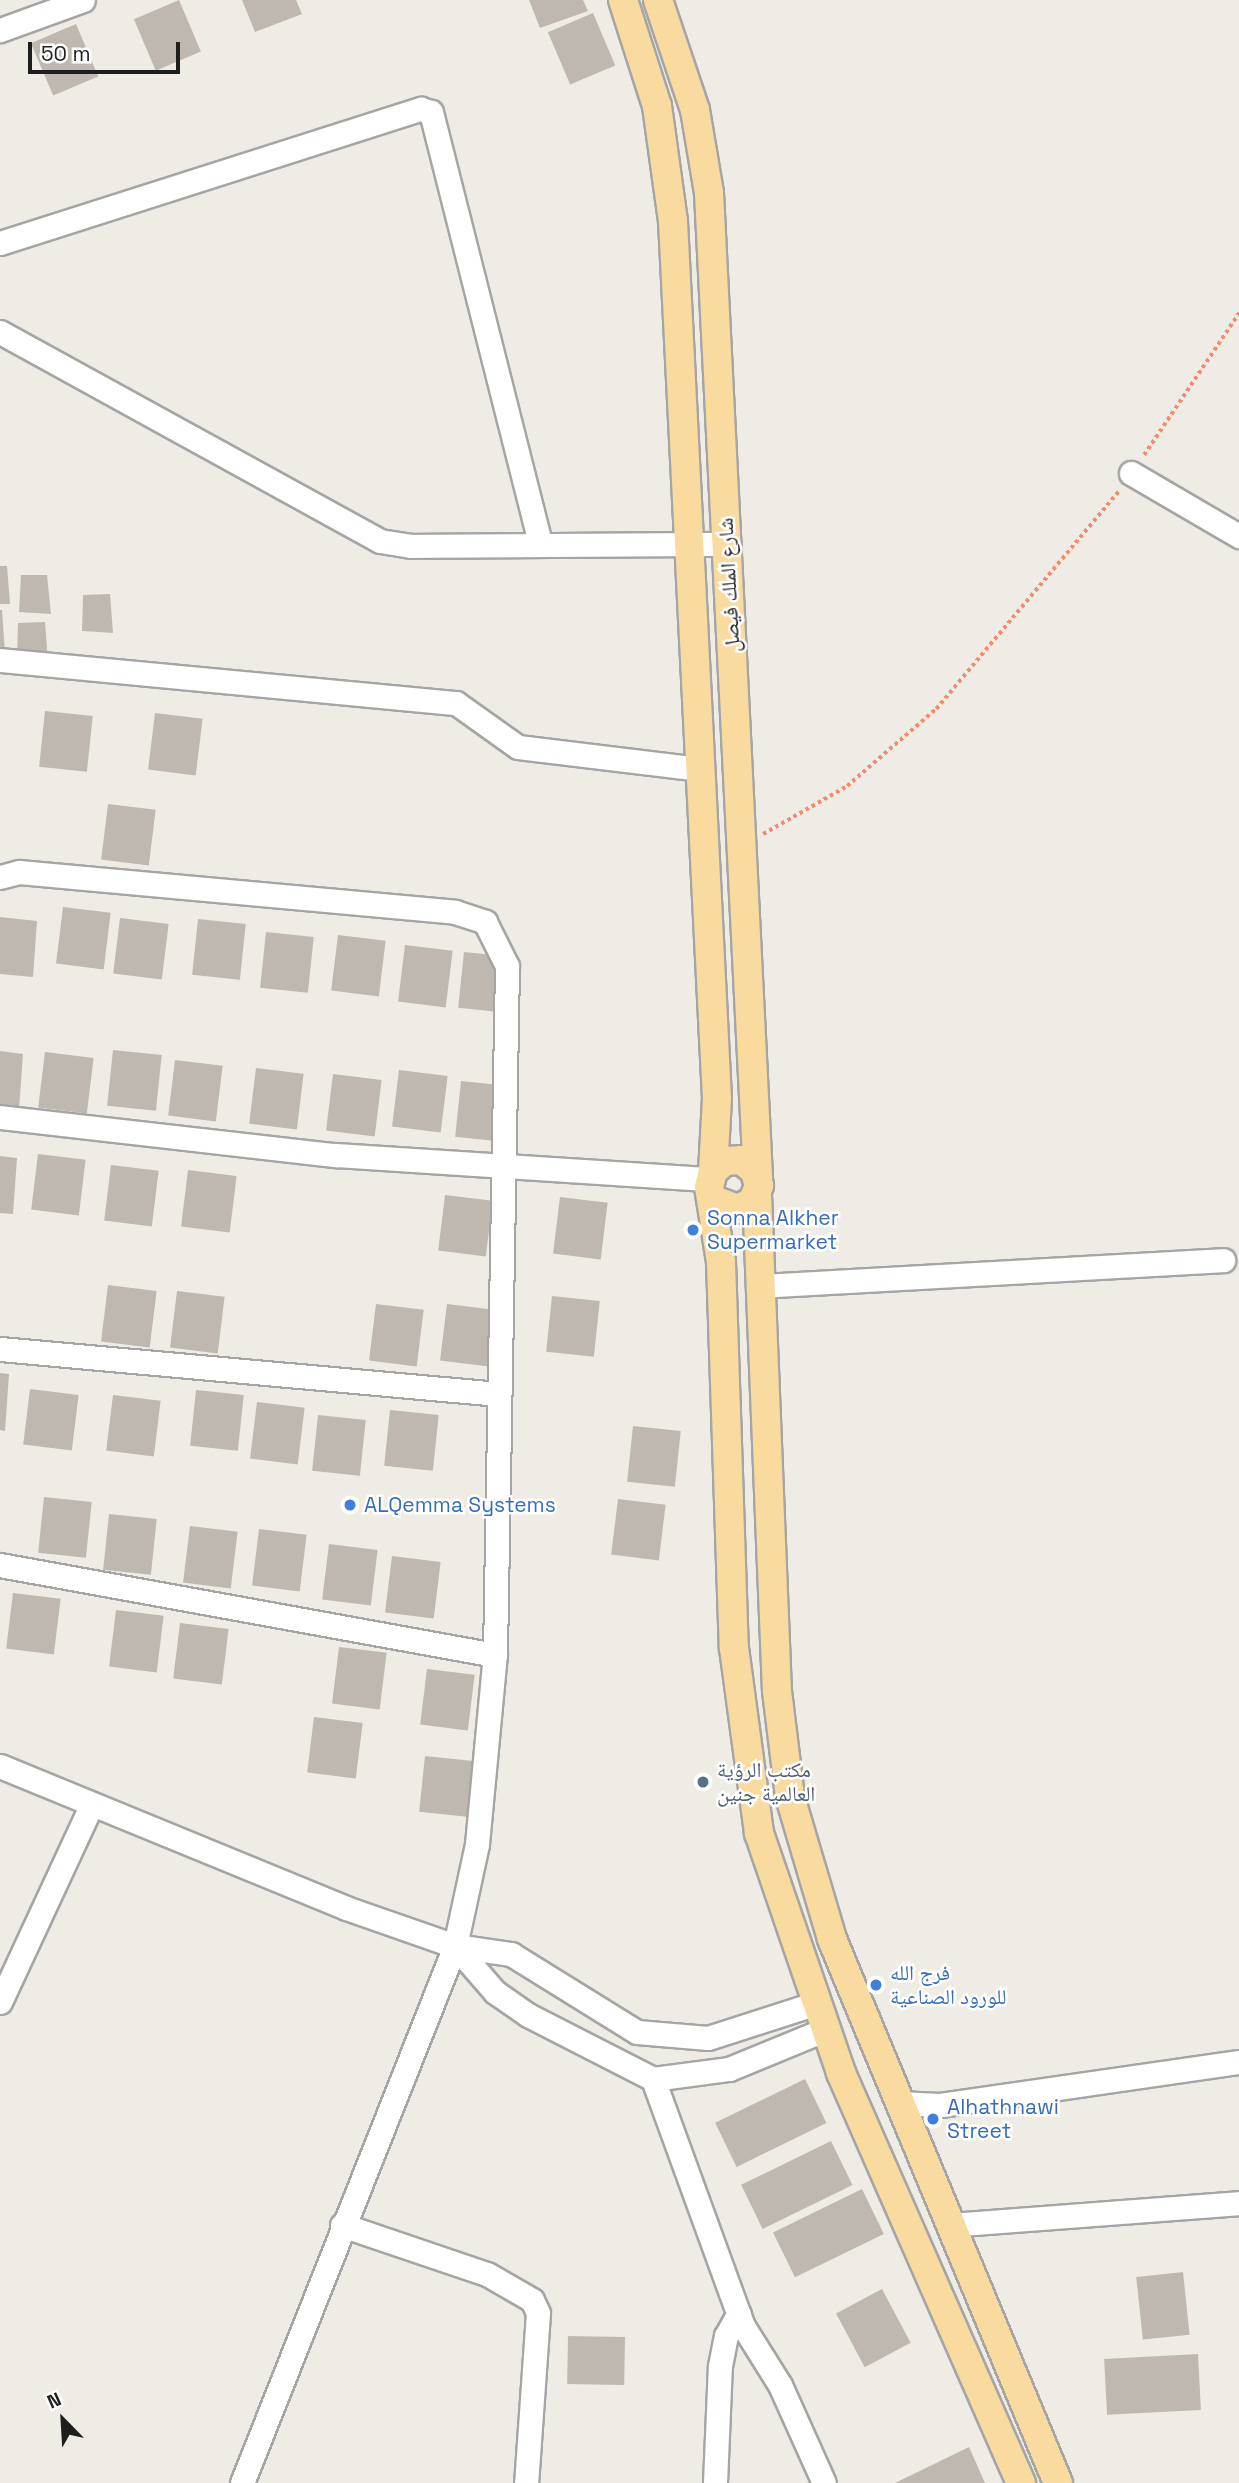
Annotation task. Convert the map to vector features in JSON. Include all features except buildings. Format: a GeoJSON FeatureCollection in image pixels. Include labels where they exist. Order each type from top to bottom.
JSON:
{"type":"FeatureCollection","features":[{"type":"Feature","properties":{"kind":"main road","name":"شارع الملك فيصل"},"geometry":{"type":"LineString","coordinates":[[623,0],[652,85],[669,179],[692,542],[717,1098],[713,1184],[734,1648],[744,1740],[759,1833],[814,2004],[859,2116],[1021,2483]]}},
{"type":"Feature","properties":{"kind":"main road","name":"شارع الملك فيصل"},"geometry":{"type":"LineString","coordinates":[[658,0],[704,154],[727,544],[758,1185],[777,1691],[790,1797],[832,1939],[1058,2483]]}},
{"type":"Feature","properties":{"kind":"main road"},"geometry":{"type":"LineString","coordinates":[[741,1160],[758,1185],[738,1209],[713,1184],[725,1161],[741,1160]]}},
{"type":"Feature","properties":{"kind":"main road"},"geometry":{"type":"LineString","coordinates":[[859,2116],[860,2103],[875,2090],[898,2103]]}},
{"type":"Feature","properties":{"kind":"street"},"geometry":{"type":"LineString","coordinates":[[0,30],[83,0]]}},
{"type":"Feature","properties":{"kind":"street"},"geometry":{"type":"LineString","coordinates":[[0,243],[421,109],[431,112],[540,544]]}},
{"type":"Feature","properties":{"kind":"street"},"geometry":{"type":"LineString","coordinates":[[0,332],[380,541],[411,546],[692,542],[727,544]]}},
{"type":"Feature","properties":{"kind":"street"},"geometry":{"type":"LineString","coordinates":[[1132,473],[1239,536]]}},
{"type":"Feature","properties":{"kind":"street"},"geometry":{"type":"LineString","coordinates":[[0,660],[456,703],[518,747],[701,769]]}},
{"type":"Feature","properties":{"kind":"street"},"geometry":{"type":"LineString","coordinates":[[0,877],[19,872],[454,912],[485,922],[507,966],[495,1655],[477,1844],[456,1946],[342,2225],[242,2483]]}},
{"type":"Feature","properties":{"kind":"street"},"geometry":{"type":"LineString","coordinates":[[0,1117],[336,1155],[713,1184]]}},
{"type":"Feature","properties":{"kind":"street"},"geometry":{"type":"LineString","coordinates":[[760,1286],[1223,1260]]}},
{"type":"Feature","properties":{"kind":"street"},"geometry":{"type":"LineString","coordinates":[[0,1349],[498,1394]]}},
{"type":"Feature","properties":{"kind":"street"},"geometry":{"type":"LineString","coordinates":[[0,1565],[495,1655]]}},
{"type":"Feature","properties":{"kind":"street"},"geometry":{"type":"LineString","coordinates":[[0,1766],[456,1946],[510,1954],[637,2032],[674,2040],[708,2038],[814,2004]]}},
{"type":"Feature","properties":{"kind":"street"},"geometry":{"type":"LineString","coordinates":[[0,2002],[92,1804]]}},
{"type":"Feature","properties":{"kind":"street"},"geometry":{"type":"LineString","coordinates":[[456,1946],[495,1992],[528,2015],[653,2078],[729,2069],[824,2030]]}},
{"type":"Feature","properties":{"kind":"street"},"geometry":{"type":"LineString","coordinates":[[898,2103],[940,2105],[1239,2062]]}},
{"type":"Feature","properties":{"kind":"street"},"geometry":{"type":"LineString","coordinates":[[653,2078],[739,2313],[824,2483]]}},
{"type":"Feature","properties":{"kind":"street"},"geometry":{"type":"LineString","coordinates":[[949,2225],[1239,2203]]}},
{"type":"Feature","properties":{"kind":"street"},"geometry":{"type":"LineString","coordinates":[[342,2225],[487,2274],[532,2300],[538,2313],[526,2483]]}},
{"type":"Feature","properties":{"kind":"street"},"geometry":{"type":"LineString","coordinates":[[715,2483],[720,2366],[726,2336],[739,2313]]}},
{"type":"Feature","properties":{"kind":"path"},"geometry":{"type":"LineString","coordinates":[[740,847],[847,786],[936,709],[1132,473],[1239,313]]}},
{"type":"Feature","properties":{"kind":"place","name":"Sonna Alkher Supermarket"},"geometry":{"type":"Point","coordinates":[693,1230]}},
{"type":"Feature","properties":{"kind":"place","name":"ALQemma Systems"},"geometry":{"type":"Point","coordinates":[350,1505]}},
{"type":"Feature","properties":{"kind":"place","name":"مكتب الرؤية العالمية جنين"},"geometry":{"type":"Point","coordinates":[703,1782]}},
{"type":"Feature","properties":{"kind":"place","name":"فرج الله للورود الصناعية"},"geometry":{"type":"Point","coordinates":[876,1985]}},
{"type":"Feature","properties":{"kind":"place","name":"Alhathnawi Street"},"geometry":{"type":"Point","coordinates":[933,2119]}}]}
